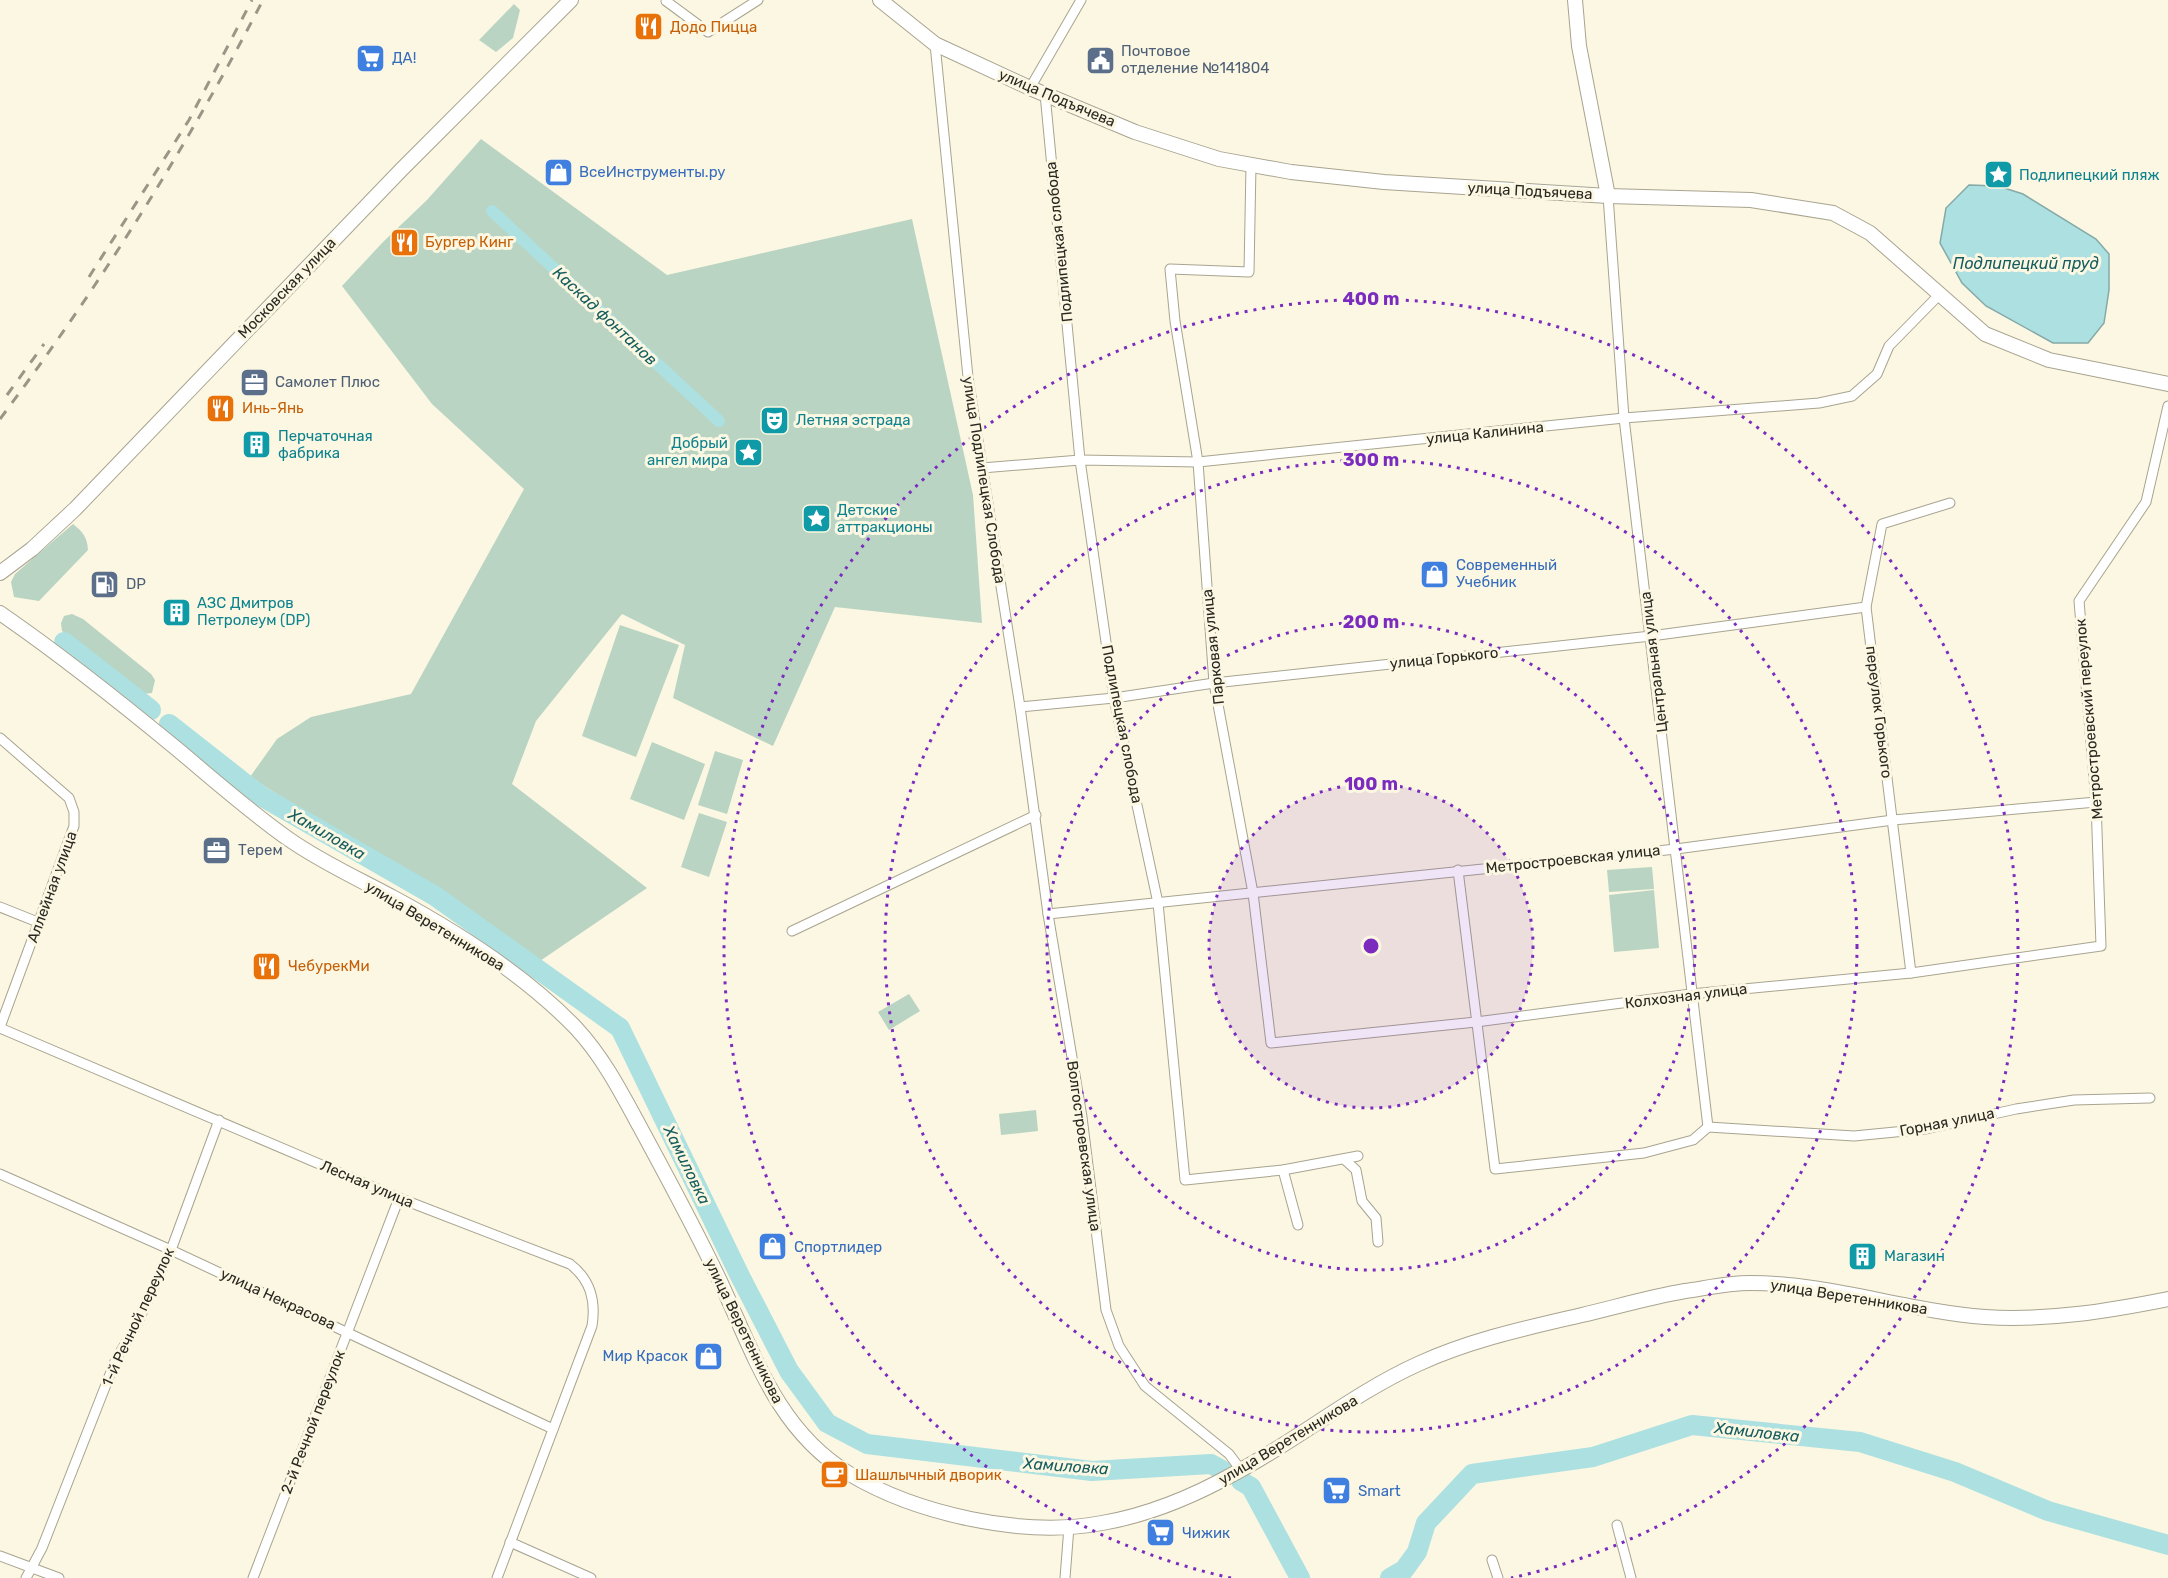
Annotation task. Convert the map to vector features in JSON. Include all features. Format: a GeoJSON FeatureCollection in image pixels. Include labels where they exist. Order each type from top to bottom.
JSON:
{"type":"FeatureCollection","features":[{"type":"Feature","properties":{"kind":"main road","name":"Московская улица"},"geometry":{"type":"LineString","coordinates":[[0,573],[32,549],[75,509],[402,169],[571,0]]}},
{"type":"Feature","properties":{"kind":"main road","name":"улица Подъячева"},"geometry":{"type":"LineString","coordinates":[[879,0],[935,44],[1030,88],[1135,132],[1218,159],[1291,172],[1384,182],[1608,196],[1751,200],[1833,213],[1870,233],[1985,334],[2049,360],[2168,384]]}},
{"type":"Feature","properties":{"kind":"main road"},"geometry":{"type":"LineString","coordinates":[[1575,0],[1579,46],[1608,196]]}},
{"type":"Feature","properties":{"kind":"main road","name":"улица Веретенникова"},"geometry":{"type":"LineString","coordinates":[[0,613],[32,635],[159,734],[282,835],[343,873],[398,900],[466,942],[508,970],[547,1001],[579,1031],[606,1066],[658,1160],[718,1277],[760,1371],[779,1407],[803,1437],[823,1455],[846,1472],[900,1498],[984,1521],[1026,1526],[1069,1527],[1100,1524],[1172,1502],[1241,1470],[1414,1365],[1460,1346],[1508,1332],[1672,1294],[1722,1285],[1775,1285],[1988,1317],[2025,1318],[2101,1312],[2168,1299]]}},
{"type":"Feature","properties":{"kind":"street"},"geometry":{"type":"LineString","coordinates":[[666,1],[708,32],[758,0]]}},
{"type":"Feature","properties":{"kind":"street"},"geometry":{"type":"LineString","coordinates":[[1030,88],[1081,0]]}},
{"type":"Feature","properties":{"kind":"street","name":"улица Подлипецкая Слобода"},"geometry":{"type":"LineString","coordinates":[[935,44],[968,377],[1020,707],[1048,914]]}},
{"type":"Feature","properties":{"kind":"street","name":"Подлипецкая слобода"},"geometry":{"type":"LineString","coordinates":[[1045,94],[1080,460],[1114,698],[1158,903],[1185,1179],[1283,1170],[1358,1156]]}},
{"type":"Feature","properties":{"kind":"street","name":"Парковая улица"},"geometry":{"type":"LineString","coordinates":[[1251,165],[1249,272],[1170,268],[1175,321],[1197,462],[1214,683],[1253,893],[1271,1043]]}},
{"type":"Feature","properties":{"kind":"street","name":"Центральная улица"},"geometry":{"type":"LineString","coordinates":[[1608,196],[1624,418],[1708,1127]]}},
{"type":"Feature","properties":{"kind":"street","name":"улица Калинина"},"geometry":{"type":"LineString","coordinates":[[982,468],[1080,460],[1197,462],[1624,418],[1819,403],[1852,396],[1877,374],[1889,346],[1940,294]]}},
{"type":"Feature","properties":{"kind":"street","name":"Метростроевский переулок"},"geometry":{"type":"LineString","coordinates":[[2101,946],[2096,802],[2079,601],[2146,502],[2168,406]]}},
{"type":"Feature","properties":{"kind":"street","name":"переулок Горького"},"geometry":{"type":"LineString","coordinates":[[1911,973],[1866,607],[1882,524],[1950,503]]}},
{"type":"Feature","properties":{"kind":"street","name":"улица Горького"},"geometry":{"type":"LineString","coordinates":[[1020,707],[1114,698],[1214,683],[1651,636],[1866,607]]}},
{"type":"Feature","properties":{"kind":"street","name":"Аллейная улица"},"geometry":{"type":"LineString","coordinates":[[0,738],[69,798],[74,812],[74,826],[0,1027]]}},
{"type":"Feature","properties":{"kind":"street","name":"Метростроевская улица"},"geometry":{"type":"LineString","coordinates":[[1048,914],[1676,849],[1893,820],[2096,802]]}},
{"type":"Feature","properties":{"kind":"street"},"geometry":{"type":"LineString","coordinates":[[792,931],[1036,815]]}},
{"type":"Feature","properties":{"kind":"street"},"geometry":{"type":"LineString","coordinates":[[1458,870],[1495,1169],[1644,1153],[1693,1140],[1708,1127]]}},
{"type":"Feature","properties":{"kind":"street"},"geometry":{"type":"LineString","coordinates":[[0,907],[40,923]]}},
{"type":"Feature","properties":{"kind":"street","name":"Волгостроевская улица"},"geometry":{"type":"LineString","coordinates":[[1048,914],[1082,1117],[1106,1310],[1119,1346],[1145,1386],[1229,1454],[1241,1470]]}},
{"type":"Feature","properties":{"kind":"street","name":"Колхозная улица"},"geometry":{"type":"LineString","coordinates":[[1271,1043],[1476,1022],[1691,994],[1911,973],[2101,946]]}},
{"type":"Feature","properties":{"kind":"street","name":"Лесная улица"},"geometry":{"type":"LineString","coordinates":[[0,1027],[399,1198],[570,1264],[581,1273],[591,1289],[595,1309],[592,1326],[497,1578]]}},
{"type":"Feature","properties":{"kind":"street","name":"Горная улица"},"geometry":{"type":"LineString","coordinates":[[1708,1127],[1854,1136],[1926,1129],[2016,1109],[2073,1100],[2150,1098]]}},
{"type":"Feature","properties":{"kind":"street","name":"1-й Речной переулок"},"geometry":{"type":"LineString","coordinates":[[26,1578],[42,1548],[116,1359],[135,1328],[171,1250],[219,1120]]}},
{"type":"Feature","properties":{"kind":"street"},"geometry":{"type":"LineString","coordinates":[[1344,1159],[1356,1170],[1362,1201],[1376,1218],[1378,1242]]}},
{"type":"Feature","properties":{"kind":"street"},"geometry":{"type":"LineString","coordinates":[[1283,1170],[1298,1225]]}},
{"type":"Feature","properties":{"kind":"street","name":"улица Некрасова"},"geometry":{"type":"LineString","coordinates":[[0,1174],[171,1250],[553,1429]]}},
{"type":"Feature","properties":{"kind":"street","name":"2-й Речной переулок"},"geometry":{"type":"LineString","coordinates":[[253,1578],[399,1198]]}},
{"type":"Feature","properties":{"kind":"street"},"geometry":{"type":"LineString","coordinates":[[1617,1525],[1631,1578]]}},
{"type":"Feature","properties":{"kind":"street"},"geometry":{"type":"LineString","coordinates":[[1065,1578],[1069,1527]]}},
{"type":"Feature","properties":{"kind":"street"},"geometry":{"type":"LineString","coordinates":[[510,1542],[591,1578]]}},
{"type":"Feature","properties":{"kind":"street"},"geometry":{"type":"LineString","coordinates":[[0,1556],[59,1578]]}},
{"type":"Feature","properties":{"kind":"street"},"geometry":{"type":"LineString","coordinates":[[1492,1560],[1498,1578]]}},
{"type":"Feature","properties":{"kind":"green space"},"geometry":{"type":"Polygon","coordinates":[[[514,4],[520,10],[513,38],[496,52],[479,40],[514,4]]]}},
{"type":"Feature","properties":{"kind":"green space"},"geometry":{"type":"Polygon","coordinates":[[[481,139],[667,275],[912,219],[973,495],[982,623],[835,607],[773,746],[673,698],[685,645],[622,614],[536,721],[512,784],[647,888],[537,963],[382,860],[250,777],[277,739],[311,717],[411,694],[524,489],[432,404],[342,286],[427,200],[481,139]]]}},
{"type":"Feature","properties":{"kind":"green space"},"geometry":{"type":"Polygon","coordinates":[[[73,524],[84,535],[88,550],[39,601],[14,597],[11,582],[15,574],[73,524]]]}},
{"type":"Feature","properties":{"kind":"green space"},"geometry":{"type":"Polygon","coordinates":[[[72,614],[83,619],[151,674],[155,680],[152,693],[143,694],[62,631],[61,623],[64,616],[72,614]]]}},
{"type":"Feature","properties":{"kind":"green space"},"geometry":{"type":"Polygon","coordinates":[[[620,625],[679,645],[636,757],[582,736],[620,625]]]}},
{"type":"Feature","properties":{"kind":"green space"},"geometry":{"type":"Polygon","coordinates":[[[652,742],[705,764],[684,820],[630,799],[652,742]]]}},
{"type":"Feature","properties":{"kind":"green space"},"geometry":{"type":"Polygon","coordinates":[[[715,751],[743,760],[727,814],[698,805],[715,751]]]}},
{"type":"Feature","properties":{"kind":"green space"},"geometry":{"type":"Polygon","coordinates":[[[699,813],[727,822],[709,877],[681,867],[699,813]]]}},
{"type":"Feature","properties":{"kind":"green space"},"geometry":{"type":"Polygon","coordinates":[[[1652,867],[1654,889],[1609,892],[1607,870],[1652,867]]]}},
{"type":"Feature","properties":{"kind":"green space"},"geometry":{"type":"Polygon","coordinates":[[[1654,890],[1659,948],[1614,952],[1609,895],[1654,890]]]}},
{"type":"Feature","properties":{"kind":"green space"},"geometry":{"type":"Polygon","coordinates":[[[909,994],[920,1011],[889,1030],[878,1012],[909,994]]]}},
{"type":"Feature","properties":{"kind":"green space"},"geometry":{"type":"Polygon","coordinates":[[[1036,1110],[1038,1131],[1001,1135],[999,1114],[1036,1110]]]}},
{"type":"Feature","properties":{"kind":"water","name":"Подлипецкий пруд"},"geometry":{"type":"Polygon","coordinates":[[[1969,185],[1998,186],[2023,194],[2096,239],[2109,254],[2109,290],[2104,323],[2088,343],[2053,343],[1986,306],[1962,283],[1940,243],[1946,208],[1969,185]]]}},
{"type":"Feature","properties":{"kind":"waterway","name":"Каскад фонтанов"},"geometry":{"type":"LineString","coordinates":[[492,211],[719,421]]}},
{"type":"Feature","properties":{"kind":"waterway","name":"Хамиловка"},"geometry":{"type":"LineString","coordinates":[[64,642],[151,710]]}},
{"type":"Feature","properties":{"kind":"waterway","name":"Хамиловка"},"geometry":{"type":"LineString","coordinates":[[169,724],[261,796],[435,896],[620,1028],[740,1276],[789,1371],[827,1423],[867,1444],[1092,1471],[1211,1464],[1222,1470]]}},
{"type":"Feature","properties":{"kind":"waterway","name":"Хамиловка"},"geometry":{"type":"LineString","coordinates":[[1390,1578],[1404,1570],[1417,1552],[1426,1523],[1472,1474],[1593,1457],[1692,1425],[1860,1442],[1955,1472],[2048,1511],[2168,1545]]}},
{"type":"Feature","properties":{"kind":"waterway","name":"Хамиловка"},"geometry":{"type":"LineString","coordinates":[[1241,1481],[1251,1487],[1300,1578]]}},
{"type":"Feature","properties":{"kind":"railway"},"geometry":{"type":"LineString","coordinates":[[89,277],[189,120],[252,0]]}},
{"type":"Feature","properties":{"kind":"railway"},"geometry":{"type":"LineString","coordinates":[[0,419],[72,319],[140,215],[204,109],[263,0]]}},
{"type":"Feature","properties":{"kind":"railway"},"geometry":{"type":"LineString","coordinates":[[7,395],[44,344]]}},
{"type":"Feature","properties":{"kind":"place","name":"Додо Пицца"},"geometry":{"type":"Point","coordinates":[649,27]}},
{"type":"Feature","properties":{"kind":"place","name":"ДА!"},"geometry":{"type":"Point","coordinates":[371,58]}},
{"type":"Feature","properties":{"kind":"place","name":"Почтовое отделение №141804"},"geometry":{"type":"Point","coordinates":[1100,60]}},
{"type":"Feature","properties":{"kind":"place","name":"ВсеИнструменты.ру"},"geometry":{"type":"Point","coordinates":[558,172]}},
{"type":"Feature","properties":{"kind":"place","name":"Подлипецкий пляж"},"geometry":{"type":"Point","coordinates":[1998,175]}},
{"type":"Feature","properties":{"kind":"place","name":"Бургер Кинг"},"geometry":{"type":"Point","coordinates":[404,242]}},
{"type":"Feature","properties":{"kind":"place","name":"Самолет Плюс"},"geometry":{"type":"Point","coordinates":[254,382]}},
{"type":"Feature","properties":{"kind":"place","name":"Инь-Янь"},"geometry":{"type":"Point","coordinates":[221,408]}},
{"type":"Feature","properties":{"kind":"place","name":"Летняя эстрада"},"geometry":{"type":"Point","coordinates":[775,420]}},
{"type":"Feature","properties":{"kind":"place","name":"Перчаточная фабрика"},"geometry":{"type":"Point","coordinates":[257,445]}},
{"type":"Feature","properties":{"kind":"place","name":"Добрый ангел мира"},"geometry":{"type":"Point","coordinates":[749,452]}},
{"type":"Feature","properties":{"kind":"place","name":"Детские аттракционы"},"geometry":{"type":"Point","coordinates":[816,519]}},
{"type":"Feature","properties":{"kind":"place","name":"Современный Учебник"},"geometry":{"type":"Point","coordinates":[1435,574]}},
{"type":"Feature","properties":{"kind":"place","name":"DP"},"geometry":{"type":"Point","coordinates":[105,584]}},
{"type":"Feature","properties":{"kind":"place","name":"АЗС Дмитров Петролеум (DP)"},"geometry":{"type":"Point","coordinates":[176,612]}},
{"type":"Feature","properties":{"kind":"place","name":"Терем"},"geometry":{"type":"Point","coordinates":[217,850]}},
{"type":"Feature","properties":{"kind":"place","name":"ЧебурекМи"},"geometry":{"type":"Point","coordinates":[267,966]}},
{"type":"Feature","properties":{"kind":"place","name":"Спортлидер"},"geometry":{"type":"Point","coordinates":[773,1247]}},
{"type":"Feature","properties":{"kind":"place","name":"Магазин"},"geometry":{"type":"Point","coordinates":[1863,1256]}},
{"type":"Feature","properties":{"kind":"place","name":"Мир Красок"},"geometry":{"type":"Point","coordinates":[709,1356]}},
{"type":"Feature","properties":{"kind":"place","name":"Шашлычный дворик"},"geometry":{"type":"Point","coordinates":[834,1475]}},
{"type":"Feature","properties":{"kind":"place","name":"Smart"},"geometry":{"type":"Point","coordinates":[1337,1491]}},
{"type":"Feature","properties":{"kind":"place","name":"Чижик"},"geometry":{"type":"Point","coordinates":[1161,1533]}}]}
